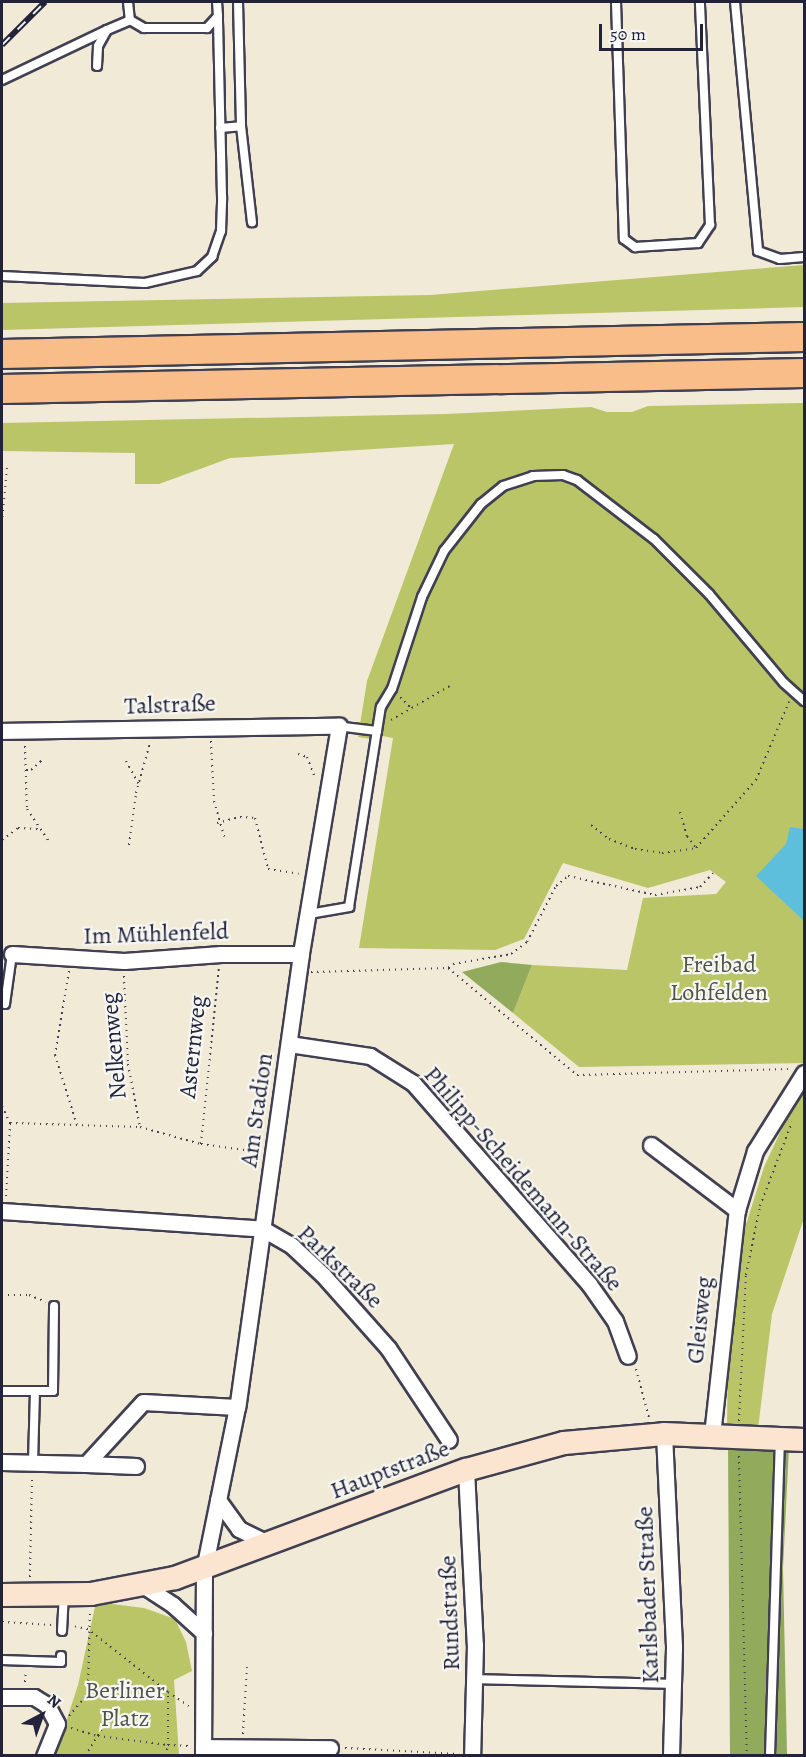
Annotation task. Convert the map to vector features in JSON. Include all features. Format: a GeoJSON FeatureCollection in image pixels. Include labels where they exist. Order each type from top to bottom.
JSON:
{"type":"FeatureCollection","features":[{"type":"Feature","properties":{"kind":"highway"},"geometry":{"type":"LineString","coordinates":[[2,354],[804,337]]}},
{"type":"Feature","properties":{"kind":"highway"},"geometry":{"type":"LineString","coordinates":[[2,389],[804,373]]}},
{"type":"Feature","properties":{"kind":"main road","name":"Hauptstraße"},"geometry":{"type":"LineString","coordinates":[[2,1595],[91,1594],[204,1569],[436,1480],[564,1443],[657,1434],[804,1440]]}},
{"type":"Feature","properties":{"kind":"street","name":"Talstraße"},"geometry":{"type":"LineString","coordinates":[[2,731],[212,726],[339,726]]}},
{"type":"Feature","properties":{"kind":"street","name":"Am Stadion"},"geometry":{"type":"LineString","coordinates":[[203,1751],[204,1569],[237,1407],[298,972],[339,726]]}},
{"type":"Feature","properties":{"kind":"street","name":"Im Mühlenfeld"},"geometry":{"type":"LineString","coordinates":[[12,954],[124,961],[221,954],[301,954]]}},
{"type":"Feature","properties":{"kind":"street","name":"Philipp-Scheidemann-Straße"},"geometry":{"type":"LineString","coordinates":[[289,1044],[370,1056],[413,1083],[589,1284],[615,1321],[628,1356]]}},
{"type":"Feature","properties":{"kind":"street","name":"Gleisweg"},"geometry":{"type":"LineString","coordinates":[[712,1435],[737,1210],[755,1151],[799,1071]]}},
{"type":"Feature","properties":{"kind":"street"},"geometry":{"type":"LineString","coordinates":[[651,1145],[737,1210]]}},
{"type":"Feature","properties":{"kind":"street","name":"Parkstraße"},"geometry":{"type":"LineString","coordinates":[[4,1211],[263,1229],[292,1246],[323,1275],[381,1340],[419,1389],[449,1440]]}},
{"type":"Feature","properties":{"kind":"street"},"geometry":{"type":"LineString","coordinates":[[86,1464],[143,1402],[237,1407]]}},
{"type":"Feature","properties":{"kind":"street","name":"Karlsbader Straße"},"geometry":{"type":"LineString","coordinates":[[657,1434],[673,1684],[671,1755]]}},
{"type":"Feature","properties":{"kind":"street"},"geometry":{"type":"LineString","coordinates":[[2,1462],[136,1466]]}},
{"type":"Feature","properties":{"kind":"street","name":"Rundstraße"},"geometry":{"type":"LineString","coordinates":[[466,1470],[474,1585],[475,1679],[472,1755]]}},
{"type":"Feature","properties":{"kind":"street"},"geometry":{"type":"LineString","coordinates":[[218,1500],[239,1529],[270,1544]]}},
{"type":"Feature","properties":{"kind":"street"},"geometry":{"type":"LineString","coordinates":[[141,1584],[172,1605],[204,1633]]}},
{"type":"Feature","properties":{"kind":"street"},"geometry":{"type":"LineString","coordinates":[[2,1697],[34,1697],[47,1705],[57,1724],[44,1755]]}},
{"type":"Feature","properties":{"kind":"street"},"geometry":{"type":"LineString","coordinates":[[203,1751],[243,1746],[330,1748]]}},
{"type":"Feature","properties":{"kind":"lane"},"geometry":{"type":"LineString","coordinates":[[128,2],[130,20]]}},
{"type":"Feature","properties":{"kind":"lane"},"geometry":{"type":"LineString","coordinates":[[2,276],[145,283],[196,271],[212,257],[221,231],[217,2]]}},
{"type":"Feature","properties":{"kind":"lane"},"geometry":{"type":"LineString","coordinates":[[238,2],[241,126],[252,222]]}},
{"type":"Feature","properties":{"kind":"lane"},"geometry":{"type":"LineString","coordinates":[[616,2],[624,239],[635,247],[698,243],[710,225],[700,2]]}},
{"type":"Feature","properties":{"kind":"lane"},"geometry":{"type":"LineString","coordinates":[[735,2],[758,251],[780,259],[804,257]]}},
{"type":"Feature","properties":{"kind":"lane"},"geometry":{"type":"LineString","coordinates":[[130,20],[144,28],[207,28],[218,16]]}},
{"type":"Feature","properties":{"kind":"lane"},"geometry":{"type":"LineString","coordinates":[[2,80],[130,20]]}},
{"type":"Feature","properties":{"kind":"lane"},"geometry":{"type":"LineString","coordinates":[[97,66],[98,46],[107,30]]}},
{"type":"Feature","properties":{"kind":"lane"},"geometry":{"type":"LineString","coordinates":[[220,128],[241,126]]}},
{"type":"Feature","properties":{"kind":"lane"},"geometry":{"type":"LineString","coordinates":[[309,914],[349,908],[381,707],[392,689],[426,589],[455,533],[481,504],[503,486],[523,478],[546,475],[577,480],[654,539],[716,602],[784,683],[804,701]]}},
{"type":"Feature","properties":{"kind":"lane"},"geometry":{"type":"LineString","coordinates":[[339,726],[377,732]]}},
{"type":"Feature","properties":{"kind":"lane"},"geometry":{"type":"LineString","coordinates":[[5,1004],[12,954]]}},
{"type":"Feature","properties":{"kind":"lane"},"geometry":{"type":"LineString","coordinates":[[2,1391],[53,1390],[54,1306]]}},
{"type":"Feature","properties":{"kind":"lane"},"geometry":{"type":"LineString","coordinates":[[33,1463],[34,1391]]}},
{"type":"Feature","properties":{"kind":"lane"},"geometry":{"type":"LineString","coordinates":[[770,1755],[780,1439]]}},
{"type":"Feature","properties":{"kind":"lane"},"geometry":{"type":"LineString","coordinates":[[63,1628],[64,1595]]}},
{"type":"Feature","properties":{"kind":"lane"},"geometry":{"type":"LineString","coordinates":[[2,1660],[61,1662],[61,1656]]}},
{"type":"Feature","properties":{"kind":"lane"},"geometry":{"type":"LineString","coordinates":[[475,1679],[673,1684]]}},
{"type":"Feature","properties":{"kind":"path"},"geometry":{"type":"LineString","coordinates":[[2,523],[7,468]]}},
{"type":"Feature","properties":{"kind":"path"},"geometry":{"type":"LineString","coordinates":[[377,732],[411,708],[453,684]]}},
{"type":"Feature","properties":{"kind":"path"},"geometry":{"type":"LineString","coordinates":[[392,689],[411,708]]}},
{"type":"Feature","properties":{"kind":"path"},"geometry":{"type":"LineString","coordinates":[[591,825],[609,839],[635,849],[662,853],[696,848],[756,780],[788,704],[797,693]]}},
{"type":"Feature","properties":{"kind":"path"},"geometry":{"type":"LineString","coordinates":[[212,726],[211,766],[217,823],[224,837]]}},
{"type":"Feature","properties":{"kind":"path"},"geometry":{"type":"LineString","coordinates":[[129,845],[139,784],[152,728]]}},
{"type":"Feature","properties":{"kind":"path"},"geometry":{"type":"LineString","coordinates":[[25,731],[27,808],[49,842]]}},
{"type":"Feature","properties":{"kind":"path"},"geometry":{"type":"LineString","coordinates":[[298,754],[307,757],[320,788],[329,790]]}},
{"type":"Feature","properties":{"kind":"path"},"geometry":{"type":"LineString","coordinates":[[26,770],[32,770],[42,760]]}},
{"type":"Feature","properties":{"kind":"path"},"geometry":{"type":"LineString","coordinates":[[126,761],[139,784]]}},
{"type":"Feature","properties":{"kind":"path"},"geometry":{"type":"LineString","coordinates":[[680,812],[687,836],[696,848]]}},
{"type":"Feature","properties":{"kind":"path"},"geometry":{"type":"LineString","coordinates":[[217,823],[240,817],[255,818],[263,862],[268,868],[315,876]]}},
{"type":"Feature","properties":{"kind":"path"},"geometry":{"type":"LineString","coordinates":[[2,840],[18,828],[40,828]]}},
{"type":"Feature","properties":{"kind":"path"},"geometry":{"type":"LineString","coordinates":[[298,972],[448,968],[521,949],[556,886],[568,876],[655,895],[700,887],[713,873]]}},
{"type":"Feature","properties":{"kind":"path","name":"Asternweg"},"geometry":{"type":"LineString","coordinates":[[201,1144],[221,954]]}},
{"type":"Feature","properties":{"kind":"path"},"geometry":{"type":"LineString","coordinates":[[71,959],[55,1055],[77,1125]]}},
{"type":"Feature","properties":{"kind":"path","name":"Nelkenweg"},"geometry":{"type":"LineString","coordinates":[[124,961],[128,1064],[140,1127]]}},
{"type":"Feature","properties":{"kind":"path"},"geometry":{"type":"LineString","coordinates":[[448,968],[577,1075],[799,1071]]}},
{"type":"Feature","properties":{"kind":"path"},"geometry":{"type":"LineString","coordinates":[[2,1106],[10,1123],[4,1211]]}},
{"type":"Feature","properties":{"kind":"path"},"geometry":{"type":"LineString","coordinates":[[747,1755],[739,1436],[746,1275],[760,1206],[796,1114]]}},
{"type":"Feature","properties":{"kind":"path"},"geometry":{"type":"LineString","coordinates":[[10,1123],[140,1127],[201,1144],[274,1154]]}},
{"type":"Feature","properties":{"kind":"path"},"geometry":{"type":"LineString","coordinates":[[2,1295],[29,1295],[54,1306]]}},
{"type":"Feature","properties":{"kind":"path"},"geometry":{"type":"LineString","coordinates":[[628,1356],[641,1378],[657,1434]]}},
{"type":"Feature","properties":{"kind":"path"},"geometry":{"type":"LineString","coordinates":[[436,1480],[434,1459],[449,1440]]}},
{"type":"Feature","properties":{"kind":"path"},"geometry":{"type":"LineString","coordinates":[[30,1595],[33,1463]]}},
{"type":"Feature","properties":{"kind":"path"},"geometry":{"type":"LineString","coordinates":[[57,1724],[68,1718],[88,1693],[88,1629],[91,1594]]}},
{"type":"Feature","properties":{"kind":"path"},"geometry":{"type":"LineString","coordinates":[[2,1622],[88,1629],[184,1706],[203,1707]]}},
{"type":"Feature","properties":{"kind":"path"},"geometry":{"type":"LineString","coordinates":[[23,1697],[26,1661]]}},
{"type":"Feature","properties":{"kind":"path"},"geometry":{"type":"LineString","coordinates":[[243,1746],[247,1666]]}},
{"type":"Feature","properties":{"kind":"path"},"geometry":{"type":"LineString","coordinates":[[166,1755],[168,1692]]}},
{"type":"Feature","properties":{"kind":"path"},"geometry":{"type":"LineString","coordinates":[[85,1755],[98,1736],[106,1711]]}},
{"type":"Feature","properties":{"kind":"path"},"geometry":{"type":"LineString","coordinates":[[57,1724],[98,1736],[203,1751]]}},
{"type":"Feature","properties":{"kind":"path"},"geometry":{"type":"LineString","coordinates":[[330,1748],[472,1755]]}},
{"type":"Feature","properties":{"kind":"green space"},"geometry":{"type":"Polygon","coordinates":[[[804,265],[804,307],[2,330],[2,303],[430,295],[804,265]]]}},
{"type":"Feature","properties":{"kind":"green space","name":"Freibad Lohfelden"},"geometry":{"type":"Polygon","coordinates":[[[804,403],[804,1063],[579,1067],[513,1013],[532,965],[627,970],[643,898],[716,894],[726,882],[710,870],[648,888],[563,863],[524,939],[495,950],[359,948],[393,738],[372,734],[370,739],[358,737],[367,681],[454,444],[230,458],[159,484],[135,484],[135,453],[2,451],[2,423],[446,414],[591,407],[607,412],[632,412],[648,406],[804,403]]]}},
{"type":"Feature","properties":{"kind":"green space"},"geometry":{"type":"Polygon","coordinates":[[[501,962],[532,965],[513,1013],[462,972],[501,962]]]}},
{"type":"Feature","properties":{"kind":"green space"},"geometry":{"type":"Polygon","coordinates":[[[804,1068],[804,1218],[772,1314],[758,1429],[727,1427],[728,1357],[745,1228],[764,1167],[791,1109],[804,1068]]]}},
{"type":"Feature","properties":{"kind":"green space"},"geometry":{"type":"Polygon","coordinates":[[[728,1445],[789,1447],[783,1568],[787,1755],[730,1755],[728,1445]]]}},
{"type":"Feature","properties":{"kind":"green space","name":"Berliner Platz"},"geometry":{"type":"Polygon","coordinates":[[[96,1602],[144,1608],[175,1619],[186,1642],[192,1671],[174,1680],[179,1755],[55,1756],[78,1685],[96,1602]]]}},
{"type":"Feature","properties":{"kind":"water"},"geometry":{"type":"Polygon","coordinates":[[[790,827],[804,829],[804,921],[756,876],[786,844],[790,827]]]}},
{"type":"Feature","properties":{"kind":"railway"},"geometry":{"type":"LineString","coordinates":[[2,45],[45,2]]}}]}
